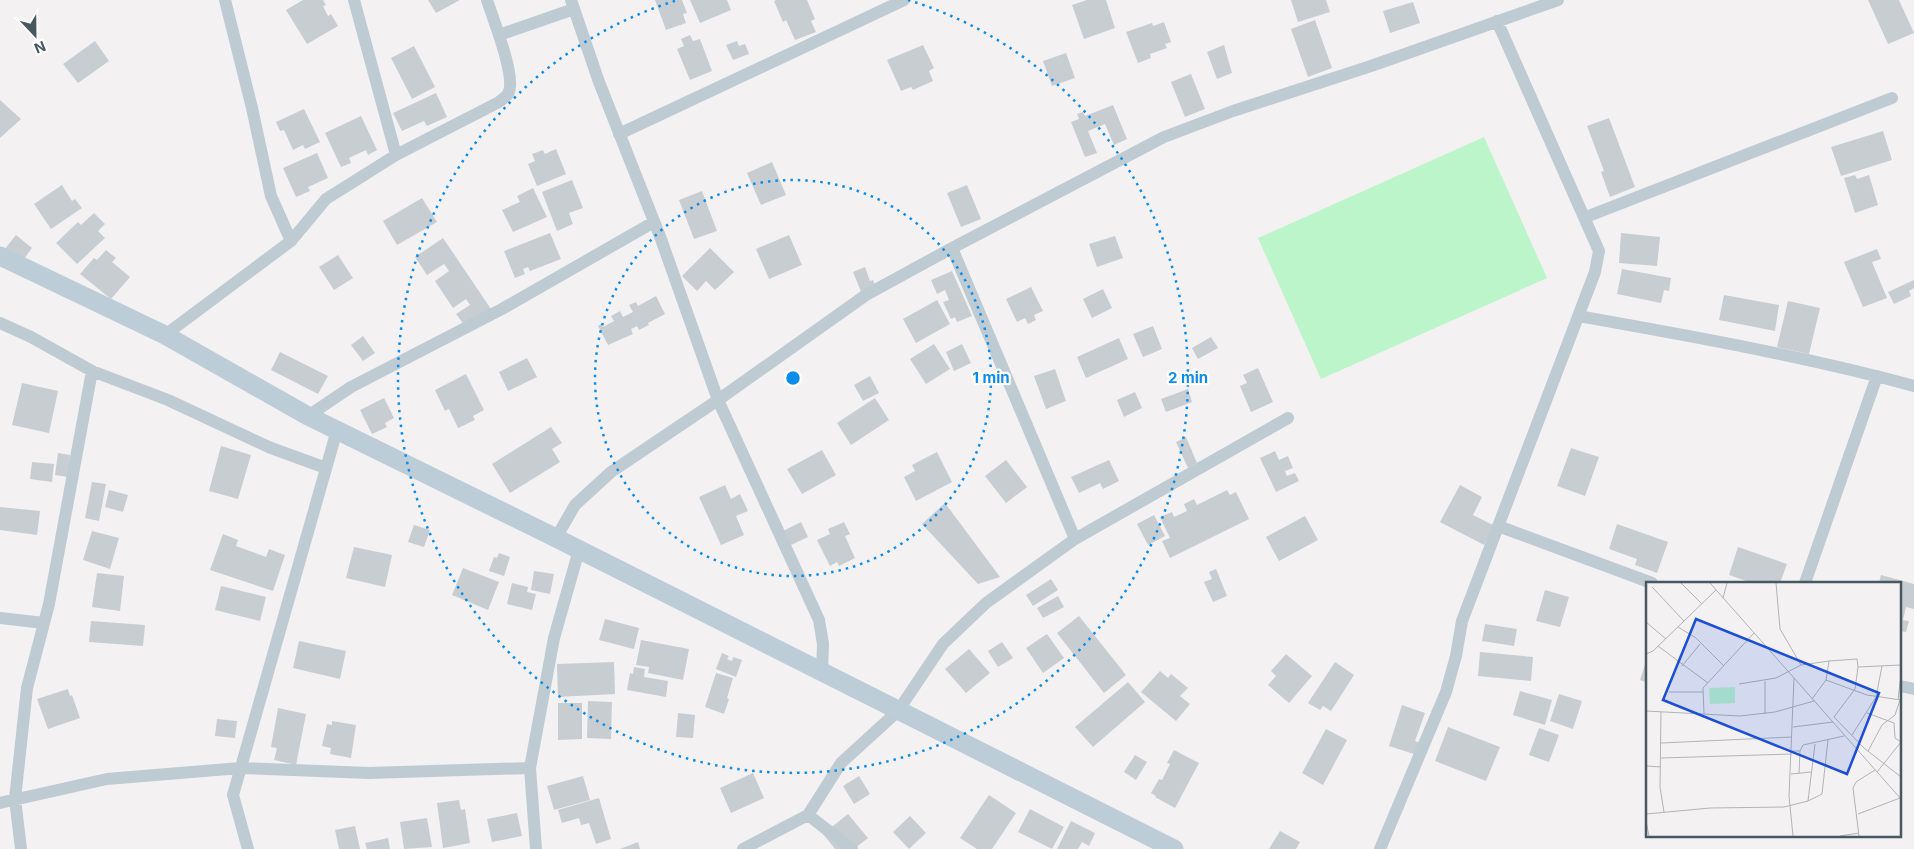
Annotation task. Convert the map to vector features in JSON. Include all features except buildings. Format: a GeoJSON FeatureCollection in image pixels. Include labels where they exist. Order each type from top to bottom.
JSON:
{"type":"FeatureCollection","features":[{"type":"Feature","properties":{"kind":"main road"},"geometry":{"type":"LineString","coordinates":[[0,256],[165,335],[308,416],[556,538],[1174,849]]}},
{"type":"Feature","properties":{"kind":"street"},"geometry":{"type":"LineString","coordinates":[[225,0],[252,108],[271,196],[291,241]]}},
{"type":"Feature","properties":{"kind":"street"},"geometry":{"type":"LineString","coordinates":[[354,0],[396,155]]}},
{"type":"Feature","properties":{"kind":"street"},"geometry":{"type":"LineString","coordinates":[[165,335],[291,241],[326,199],[396,155],[499,102],[508,93],[509,74],[499,35],[487,0]]}},
{"type":"Feature","properties":{"kind":"street"},"geometry":{"type":"LineString","coordinates":[[619,134],[904,0]]}},
{"type":"Feature","properties":{"kind":"street"},"geometry":{"type":"LineString","coordinates":[[556,538],[575,506],[611,472],[718,400],[866,295],[952,248],[1164,137],[1233,111],[1371,66],[1558,0]]}},
{"type":"Feature","properties":{"kind":"street"},"geometry":{"type":"LineString","coordinates":[[499,35],[572,4],[599,82],[654,222],[718,400],[819,620],[823,644],[822,671]]}},
{"type":"Feature","properties":{"kind":"street"},"geometry":{"type":"LineString","coordinates":[[1380,849],[1446,692],[1456,656],[1462,621],[1595,272],[1600,251],[1497,21]]}},
{"type":"Feature","properties":{"kind":"street"},"geometry":{"type":"LineString","coordinates":[[1586,218],[1892,98]]}},
{"type":"Feature","properties":{"kind":"street"},"geometry":{"type":"LineString","coordinates":[[308,416],[351,387],[502,308],[654,222]]}},
{"type":"Feature","properties":{"kind":"street"},"geometry":{"type":"LineString","coordinates":[[952,248],[1074,539]]}},
{"type":"Feature","properties":{"kind":"street"},"geometry":{"type":"LineString","coordinates":[[1578,316],[1682,335],[1877,376],[1914,386]]}},
{"type":"Feature","properties":{"kind":"street"},"geometry":{"type":"LineString","coordinates":[[0,323],[31,337],[92,371],[168,400],[270,448],[326,468]]}},
{"type":"Feature","properties":{"kind":"street"},"geometry":{"type":"LineString","coordinates":[[21,849],[14,799],[27,688],[49,604],[92,371]]}},
{"type":"Feature","properties":{"kind":"street"},"geometry":{"type":"LineString","coordinates":[[1805,582],[1877,376]]}},
{"type":"Feature","properties":{"kind":"street"},"geometry":{"type":"LineString","coordinates":[[744,849],[808,815],[841,763],[898,711],[943,644],[986,603],[1074,539],[1288,418]]}},
{"type":"Feature","properties":{"kind":"street"},"geometry":{"type":"LineString","coordinates":[[248,849],[233,795],[337,430]]}},
{"type":"Feature","properties":{"kind":"street"},"geometry":{"type":"LineString","coordinates":[[1498,526],[1649,582]]}},
{"type":"Feature","properties":{"kind":"street"},"geometry":{"type":"LineString","coordinates":[[536,849],[530,768],[554,638],[579,550]]}},
{"type":"Feature","properties":{"kind":"street"},"geometry":{"type":"LineString","coordinates":[[0,618],[44,623]]}},
{"type":"Feature","properties":{"kind":"street"},"geometry":{"type":"LineString","coordinates":[[0,803],[107,779],[240,768],[369,773],[530,768]]}},
{"type":"Feature","properties":{"kind":"street"},"geometry":{"type":"LineString","coordinates":[[808,815],[852,849]]}},
{"type":"Feature","properties":{"kind":"green space"},"geometry":{"type":"Polygon","coordinates":[[[1484,137],[1547,278],[1321,379],[1258,238],[1484,137]]]}}]}
